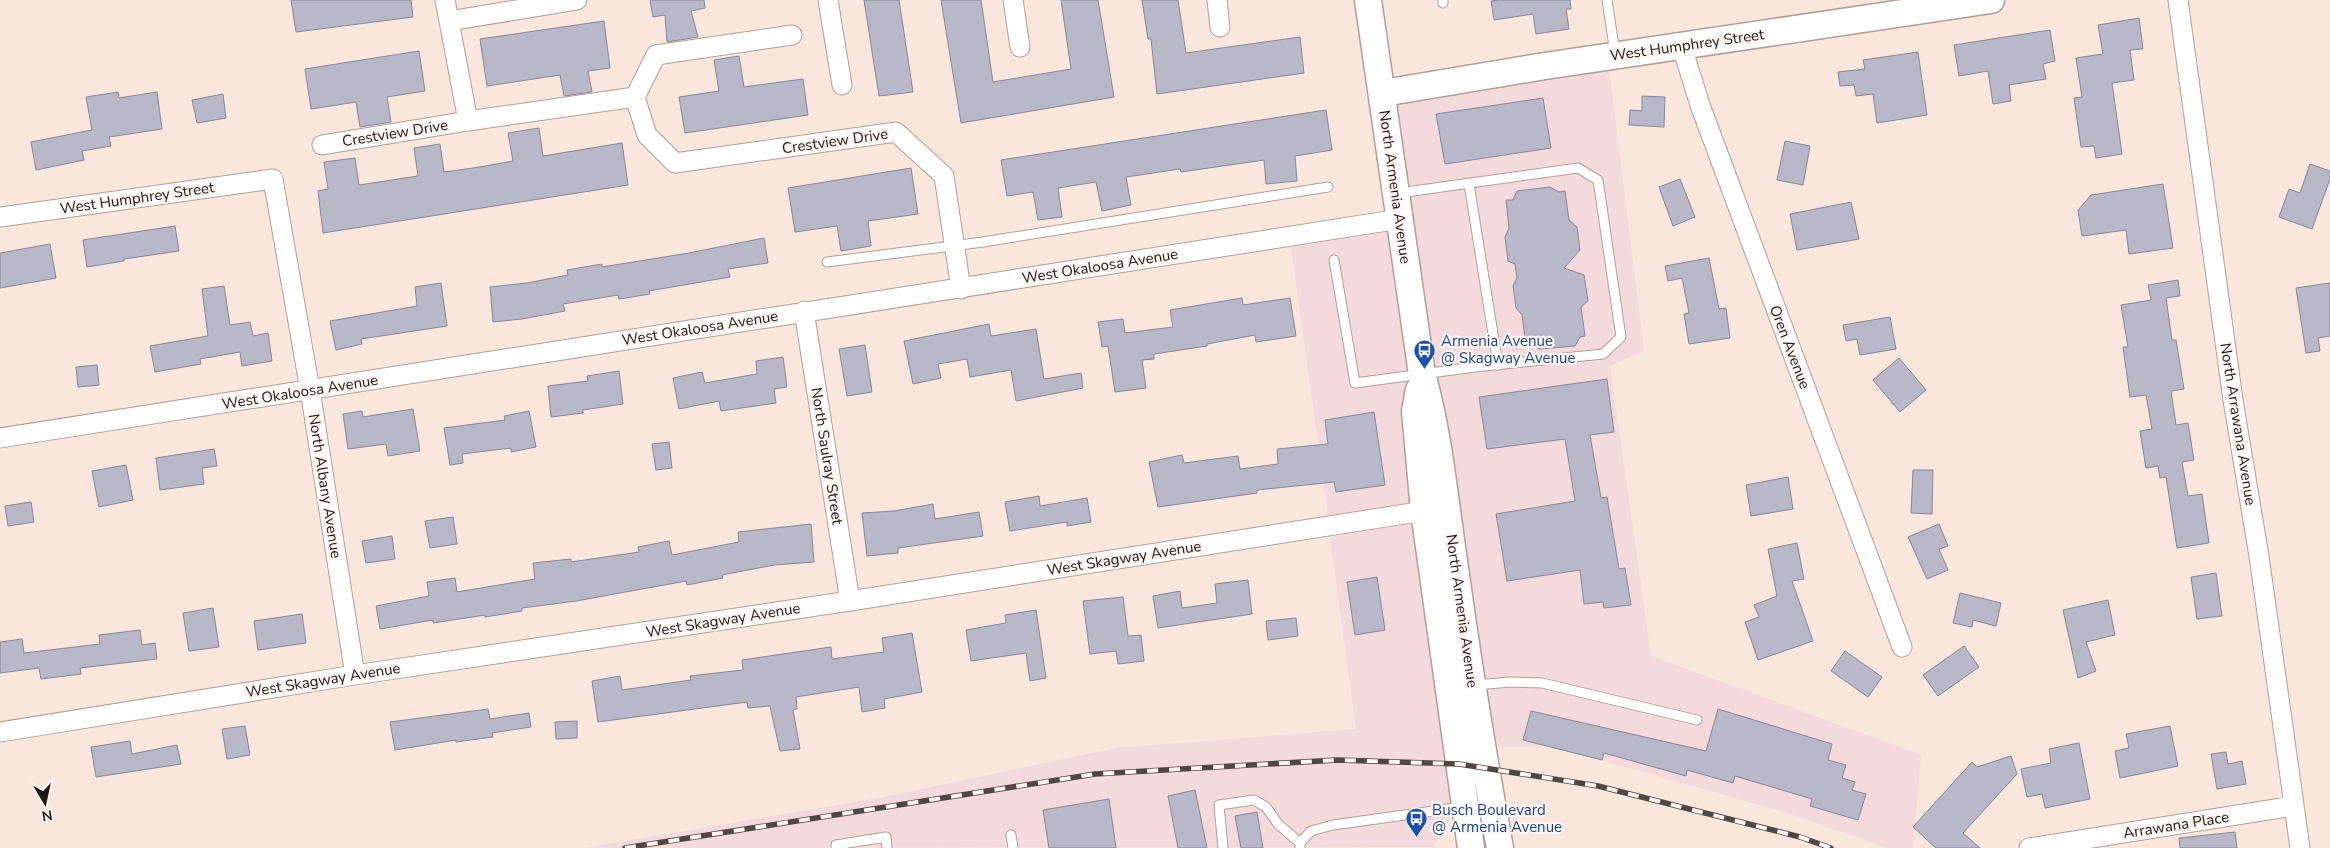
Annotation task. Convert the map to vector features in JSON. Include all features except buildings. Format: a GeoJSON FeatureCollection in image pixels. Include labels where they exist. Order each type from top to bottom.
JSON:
{"type":"FeatureCollection","features":[{"type":"Feature","properties":{"kind":"main road","name":"North Armenia Avenue"},"geometry":{"type":"LineString","coordinates":[[1368,0],[1383,93],[1422,374],[1432,412],[1436,510],[1465,807],[1471,848]]}},
{"type":"Feature","properties":{"kind":"main road","name":"West Humphrey Street"},"geometry":{"type":"LineString","coordinates":[[1383,93],[1991,0]]}},
{"type":"Feature","properties":{"kind":"main road","name":"North Armenia Avenue"},"geometry":{"type":"LineString","coordinates":[[1436,510],[1473,686],[1500,848]]}},
{"type":"Feature","properties":{"kind":"street","name":"Crestview Drive"},"geometry":{"type":"LineString","coordinates":[[445,0],[468,121]]}},
{"type":"Feature","properties":{"kind":"street"},"geometry":{"type":"LineString","coordinates":[[449,22],[577,0]]}},
{"type":"Feature","properties":{"kind":"street"},"geometry":{"type":"LineString","coordinates":[[828,0],[842,85]]}},
{"type":"Feature","properties":{"kind":"street"},"geometry":{"type":"LineString","coordinates":[[1013,0],[1020,47]]}},
{"type":"Feature","properties":{"kind":"street"},"geometry":{"type":"LineString","coordinates":[[1217,0],[1220,27]]}},
{"type":"Feature","properties":{"kind":"street","name":"North Arrawana Avenue"},"geometry":{"type":"LineString","coordinates":[[2178,0],[2233,400],[2259,556],[2300,848]]}},
{"type":"Feature","properties":{"kind":"street"},"geometry":{"type":"LineString","coordinates":[[635,97],[656,55],[792,35]]}},
{"type":"Feature","properties":{"kind":"street","name":"Oren Avenue"},"geometry":{"type":"LineString","coordinates":[[1682,46],[1700,105],[1902,647]]}},
{"type":"Feature","properties":{"kind":"street","name":"Crestview Drive"},"geometry":{"type":"LineString","coordinates":[[322,145],[468,121],[635,97],[647,135],[674,163],[896,132],[944,176],[961,289]]}},
{"type":"Feature","properties":{"kind":"street","name":"West Humphrey Street"},"geometry":{"type":"LineString","coordinates":[[0,217],[274,179]]}},
{"type":"Feature","properties":{"kind":"street","name":"North Albany Avenue"},"geometry":{"type":"LineString","coordinates":[[274,179],[310,390],[355,675]]}},
{"type":"Feature","properties":{"kind":"street","name":"West Okaloosa Avenue"},"geometry":{"type":"LineString","coordinates":[[0,438],[1400,219]]}},
{"type":"Feature","properties":{"kind":"street","name":"North Saulray Street"},"geometry":{"type":"LineString","coordinates":[[804,311],[850,601]]}},
{"type":"Feature","properties":{"kind":"street","name":"West Skagway Avenue"},"geometry":{"type":"LineString","coordinates":[[0,732],[355,675],[850,601],[1436,510]]}},
{"type":"Feature","properties":{"kind":"street","name":"Arrawana Place"},"geometry":{"type":"LineString","coordinates":[[2029,848],[2294,806]]}},
{"type":"Feature","properties":{"kind":"lane"},"geometry":{"type":"LineString","coordinates":[[1607,0],[1616,56]]}},
{"type":"Feature","properties":{"kind":"lane"},"geometry":{"type":"LineString","coordinates":[[1334,260],[1355,383],[1603,354],[1621,337],[1598,180],[1578,168],[1396,193]]}},
{"type":"Feature","properties":{"kind":"lane"},"geometry":{"type":"LineString","coordinates":[[1469,184],[1498,365]]}},
{"type":"Feature","properties":{"kind":"lane"},"geometry":{"type":"LineString","coordinates":[[827,262],[954,245],[1328,187]]}},
{"type":"Feature","properties":{"kind":"lane"},"geometry":{"type":"LineString","coordinates":[[1473,686],[1510,682],[1542,683],[1697,720]]}},
{"type":"Feature","properties":{"kind":"lane"},"geometry":{"type":"LineString","coordinates":[[1223,848],[1219,805],[1254,800],[1266,806],[1278,824],[1300,845],[1311,832],[1333,825],[1465,807]]}},
{"type":"Feature","properties":{"kind":"lane"},"geometry":{"type":"LineString","coordinates":[[1011,835],[1013,848]]}},
{"type":"Feature","properties":{"kind":"lane"},"geometry":{"type":"LineString","coordinates":[[836,848],[836,846],[886,837],[888,848]]}},
{"type":"Feature","properties":{"kind":"shaded area"},"geometry":{"type":"Polygon","coordinates":[[[1609,68],[1644,351],[1610,366],[1651,656],[1921,755],[1913,848],[1887,848],[1788,813],[1551,746],[1492,748],[1432,374],[1393,102],[1609,68]]]}},
{"type":"Feature","properties":{"kind":"shaded area"},"geometry":{"type":"Polygon","coordinates":[[[1392,231],[1412,375],[1414,502],[1328,515],[1291,247],[1392,231]]]}},
{"type":"Feature","properties":{"kind":"shaded area"},"geometry":{"type":"Polygon","coordinates":[[[1416,523],[1454,812],[1433,847],[584,848],[885,797],[1116,748],[1356,729],[1330,537],[1416,523]]]}},
{"type":"Feature","properties":{"kind":"railway"},"geometry":{"type":"LineString","coordinates":[[625,848],[1095,774],[1337,760],[1459,764],[1598,786],[1800,837],[1831,848]]}},
{"type":"Feature","properties":{"kind":"place","name":"Armenia Avenue @ Skagway Avenue"},"geometry":{"type":"Point","coordinates":[1425,369]}},
{"type":"Feature","properties":{"kind":"place","name":"Busch Boulevard @ Armenia Avenue"},"geometry":{"type":"Point","coordinates":[1416,838]}}]}
